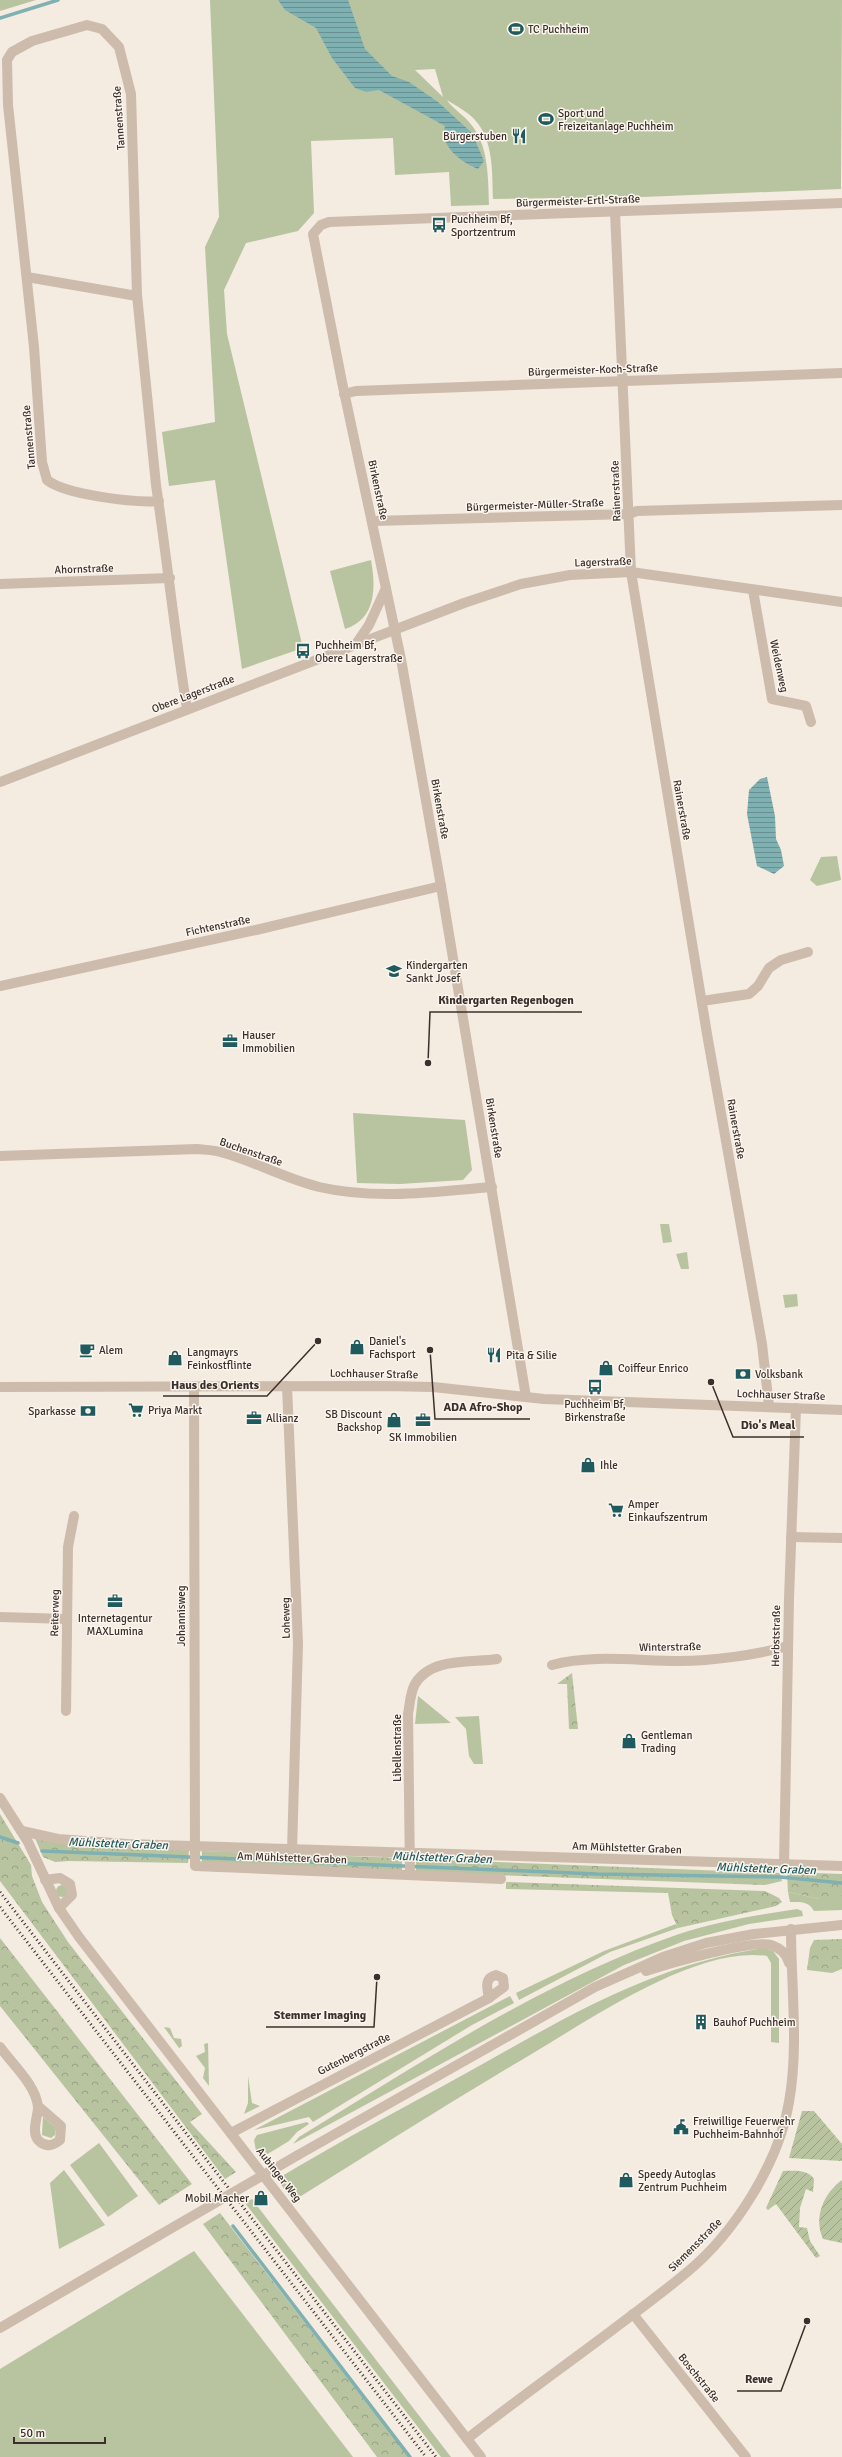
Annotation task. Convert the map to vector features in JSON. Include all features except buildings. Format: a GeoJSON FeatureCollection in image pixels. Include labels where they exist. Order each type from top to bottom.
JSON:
{"type":"FeatureCollection","features":[{"type":"Feature","properties":{"kind":"street","name":"Tannenstraße"},"geometry":{"type":"LineString","coordinates":[[159,501],[138,502],[123,500],[62,488],[47,480],[42,462],[27,276],[8,105],[7,60],[12,52],[32,41],[87,24],[102,29],[119,47],[129,84],[132,107],[137,296],[159,501],[187,709]]}},
{"type":"Feature","properties":{"kind":"street","name":"Bürgermeister-Ertl-Straße"},"geometry":{"type":"LineString","coordinates":[[317,229],[329,222],[842,203]]}},
{"type":"Feature","properties":{"kind":"street","name":"Rainerstraße"},"geometry":{"type":"LineString","coordinates":[[615,212],[631,572],[702,1001],[762,1344],[769,1406]]}},
{"type":"Feature","properties":{"kind":"street","name":"Birkenstraße"},"geometry":{"type":"LineString","coordinates":[[317,229],[313,241],[344,394],[373,521],[395,630],[441,886],[526,1397]]}},
{"type":"Feature","properties":{"kind":"street"},"geometry":{"type":"LineString","coordinates":[[27,276],[137,296]]}},
{"type":"Feature","properties":{"kind":"street","name":"Bürgermeister-Koch-Straße"},"geometry":{"type":"LineString","coordinates":[[344,394],[356,392],[842,373]]}},
{"type":"Feature","properties":{"kind":"street","name":"Bürgermeister-Müller-Straße"},"geometry":{"type":"LineString","coordinates":[[373,521],[629,514],[637,511],[842,505]]}},
{"type":"Feature","properties":{"kind":"street","name":"Lagerstraße"},"geometry":{"type":"LineString","coordinates":[[395,630],[464,603],[521,584],[570,575],[631,572],[842,602]]}},
{"type":"Feature","properties":{"kind":"street","name":"Ahornstraße"},"geometry":{"type":"LineString","coordinates":[[0,584],[170,578]]}},
{"type":"Feature","properties":{"kind":"street"},"geometry":{"type":"LineString","coordinates":[[356,644],[368,625],[386,588]]}},
{"type":"Feature","properties":{"kind":"street","name":"Weidenweg"},"geometry":{"type":"LineString","coordinates":[[753,590],[772,699],[806,706],[811,722]]}},
{"type":"Feature","properties":{"kind":"street","name":"Obere Lagerstraße"},"geometry":{"type":"LineString","coordinates":[[0,782],[395,630]]}},
{"type":"Feature","properties":{"kind":"street","name":"Fichtenstraße"},"geometry":{"type":"LineString","coordinates":[[0,986],[256,930],[441,886]]}},
{"type":"Feature","properties":{"kind":"street"},"geometry":{"type":"LineString","coordinates":[[702,1001],[748,994],[758,986],[769,968],[780,960],[808,952]]}},
{"type":"Feature","properties":{"kind":"street","name":"Buchenstraße"},"geometry":{"type":"LineString","coordinates":[[0,1156],[197,1149],[224,1153],[274,1173],[319,1187],[367,1194],[419,1194],[492,1187]]}},
{"type":"Feature","properties":{"kind":"street","name":"Johannisweg"},"geometry":{"type":"LineString","coordinates":[[194,1386],[195,1854]]}},
{"type":"Feature","properties":{"kind":"street","name":"Loheweg"},"geometry":{"type":"LineString","coordinates":[[287,1386],[298,1643],[292,1851]]}},
{"type":"Feature","properties":{"kind":"street","name":"Lochhauser Straße"},"geometry":{"type":"LineString","coordinates":[[0,1387],[433,1387],[526,1397],[842,1410]]}},
{"type":"Feature","properties":{"kind":"street","name":"Herbststraße"},"geometry":{"type":"LineString","coordinates":[[784,1865],[788,1646],[796,1408]]}},
{"type":"Feature","properties":{"kind":"street","name":"Reiterweg"},"geometry":{"type":"LineString","coordinates":[[66,1711],[68,1547],[74,1516]]}},
{"type":"Feature","properties":{"kind":"street"},"geometry":{"type":"LineString","coordinates":[[792,1537],[842,1538]]}},
{"type":"Feature","properties":{"kind":"street"},"geometry":{"type":"LineString","coordinates":[[0,1617],[67,1619]]}},
{"type":"Feature","properties":{"kind":"street","name":"Winterstraße"},"geometry":{"type":"LineString","coordinates":[[552,1665],[574,1659],[687,1661],[772,1651],[788,1646]]}},
{"type":"Feature","properties":{"kind":"street","name":"Libellenstraße"},"geometry":{"type":"LineString","coordinates":[[411,1857],[408,1714],[412,1692],[418,1680],[438,1665],[497,1659]]}},
{"type":"Feature","properties":{"kind":"street","name":"Aubinger Weg"},"geometry":{"type":"LineString","coordinates":[[0,1798],[28,1842],[59,1908],[231,2134],[481,2457]]}},
{"type":"Feature","properties":{"kind":"street","name":"Am Mühlstetter Graben"},"geometry":{"type":"LineString","coordinates":[[22,1831],[58,1839],[127,1844],[195,1854],[292,1851],[411,1857],[842,1866]]}},
{"type":"Feature","properties":{"kind":"street","name":"Am Mühlstetter Graben"},"geometry":{"type":"LineString","coordinates":[[195,1854],[195,1866],[410,1873],[501,1879]]}},
{"type":"Feature","properties":{"kind":"street"},"geometry":{"type":"LineString","coordinates":[[410,1873],[411,1857]]}},
{"type":"Feature","properties":{"kind":"street"},"geometry":{"type":"LineString","coordinates":[[45,1880],[60,1878],[70,1884],[72,1896],[59,1908]]}},
{"type":"Feature","properties":{"kind":"street"},"geometry":{"type":"LineString","coordinates":[[0,2328],[298,2155],[594,1987],[663,1957],[706,1943],[791,1929],[842,1925]]}},
{"type":"Feature","properties":{"kind":"street","name":"Siemensstraße"},"geometry":{"type":"LineString","coordinates":[[467,2440],[688,2272],[723,2236],[747,2203],[770,2160],[786,2120],[790,2101],[794,2040],[791,1929]]}},
{"type":"Feature","properties":{"kind":"street"},"geometry":{"type":"LineString","coordinates":[[594,1987],[726,1949],[770,1944],[781,1949],[788,1956],[791,1970]]}},
{"type":"Feature","properties":{"kind":"street","name":"Gutenbergstraße"},"geometry":{"type":"LineString","coordinates":[[231,2134],[489,1998]]}},
{"type":"Feature","properties":{"kind":"street"},"geometry":{"type":"LineString","coordinates":[[0,2047],[32,2089],[38,2106]]}},
{"type":"Feature","properties":{"kind":"street","name":"Boschstraße"},"geometry":{"type":"LineString","coordinates":[[633,2314],[746,2457]]}},
{"type":"Feature","properties":{"kind":"green space"},"geometry":{"type":"Polygon","coordinates":[[[0,0],[36,0],[0,11],[0,0]]]}},
{"type":"Feature","properties":{"kind":"green space"},"geometry":{"type":"Polygon","coordinates":[[[210,0],[842,0],[841,189],[643,197],[493,199],[491,158],[486,138],[481,128],[472,117],[447,100],[469,122],[476,131],[480,140],[484,151],[488,172],[489,205],[451,206],[449,172],[395,175],[393,138],[311,141],[314,213],[298,231],[246,243],[224,290],[227,334],[303,648],[242,669],[215,480],[169,486],[162,432],[215,422],[205,247],[219,217],[210,0]],[[435,69],[415,70],[443,97],[435,69]]]}},
{"type":"Feature","properties":{"kind":"green space"},"geometry":{"type":"Polygon","coordinates":[[[371,560],[373,571],[372,601],[363,618],[345,629],[330,571],[371,560]]]}},
{"type":"Feature","properties":{"kind":"green space"},"geometry":{"type":"Polygon","coordinates":[[[837,856],[841,880],[817,886],[810,880],[821,857],[837,856]]]}},
{"type":"Feature","properties":{"kind":"green space"},"geometry":{"type":"Polygon","coordinates":[[[353,1113],[465,1120],[472,1170],[463,1180],[400,1184],[357,1183],[353,1113]]]}},
{"type":"Feature","properties":{"kind":"green space"},"geometry":{"type":"Polygon","coordinates":[[[660,1224],[669,1224],[672,1242],[663,1243],[660,1224]]]}},
{"type":"Feature","properties":{"kind":"green space"},"geometry":{"type":"Polygon","coordinates":[[[687,1252],[689,1269],[681,1269],[676,1254],[687,1252]]]}},
{"type":"Feature","properties":{"kind":"green space"},"geometry":{"type":"Polygon","coordinates":[[[797,1294],[798,1306],[785,1308],[783,1295],[797,1294]]]}},
{"type":"Feature","properties":{"kind":"green space"},"geometry":{"type":"Polygon","coordinates":[[[572,1673],[578,1729],[569,1729],[567,1684],[557,1684],[572,1673]]]}},
{"type":"Feature","properties":{"kind":"green space"},"geometry":{"type":"Polygon","coordinates":[[[418,1696],[451,1723],[415,1724],[418,1696]]]}},
{"type":"Feature","properties":{"kind":"green space"},"geometry":{"type":"Polygon","coordinates":[[[479,1716],[483,1764],[474,1764],[469,1756],[466,1729],[455,1717],[479,1716]]]}},
{"type":"Feature","properties":{"kind":"green space"},"geometry":{"type":"Polygon","coordinates":[[[0,1814],[31,1865],[32,1876],[42,1902],[68,1942],[202,2114],[190,2122],[236,2172],[225,2179],[0,1881],[0,1814]]]}},
{"type":"Feature","properties":{"kind":"green space"},"geometry":{"type":"Polygon","coordinates":[[[35,1838],[189,1850],[188,1863],[55,1862],[43,1857],[35,1838]]]}},
{"type":"Feature","properties":{"kind":"green space"},"geometry":{"type":"Polygon","coordinates":[[[202,1851],[402,1858],[402,1871],[202,1863],[202,1851]]]}},
{"type":"Feature","properties":{"kind":"green space"},"geometry":{"type":"Polygon","coordinates":[[[416,1859],[780,1873],[782,1881],[765,1885],[416,1872],[416,1859]]]}},
{"type":"Feature","properties":{"kind":"green space"},"geometry":{"type":"Polygon","coordinates":[[[787,1872],[842,1874],[842,1899],[819,1899],[788,1892],[787,1872]]]}},
{"type":"Feature","properties":{"kind":"green space"},"geometry":{"type":"Polygon","coordinates":[[[506,1882],[765,1891],[779,1898],[782,1902],[776,1906],[678,1928],[672,1915],[668,1893],[506,1889],[506,1882]]]}},
{"type":"Feature","properties":{"kind":"green space"},"geometry":{"type":"Polygon","coordinates":[[[60,1885],[64,1885],[68,1891],[64,1897],[60,1897],[56,1893],[56,1889],[60,1885]]]}},
{"type":"Feature","properties":{"kind":"green space"},"geometry":{"type":"Polygon","coordinates":[[[788,1892],[819,1899],[842,1899],[842,1910],[814,1911],[807,1904],[790,1902],[788,1892]]]}},
{"type":"Feature","properties":{"kind":"green space"},"geometry":{"type":"Polygon","coordinates":[[[797,1909],[802,1911],[803,1916],[749,1924],[684,1941],[624,1965],[293,2144],[299,2137],[437,2052],[531,1999],[580,1975],[629,1953],[693,1929],[738,1919],[797,1909]]]}},
{"type":"Feature","properties":{"kind":"green space"},"geometry":{"type":"Polygon","coordinates":[[[676,1924],[678,1928],[610,1952],[519,2000],[516,1993],[604,1951],[676,1924]]]}},
{"type":"Feature","properties":{"kind":"green space"},"geometry":{"type":"Polygon","coordinates":[[[0,1938],[192,2184],[159,2205],[0,2006],[0,1938]]]}},
{"type":"Feature","properties":{"kind":"green space"},"geometry":{"type":"Polygon","coordinates":[[[842,1939],[842,1969],[832,1973],[807,1970],[810,1948],[814,1940],[842,1939]]]}},
{"type":"Feature","properties":{"kind":"green space"},"geometry":{"type":"Polygon","coordinates":[[[764,1948],[773,1951],[779,1959],[779,2043],[771,2042],[771,1963],[767,1956],[739,1956],[709,1962],[677,1973],[612,2005],[293,2201],[277,2179],[541,2031],[611,1996],[647,1980],[684,1967],[723,1956],[764,1948]]]}},
{"type":"Feature","properties":{"kind":"green space"},"geometry":{"type":"Polygon","coordinates":[[[510,1996],[514,2003],[472,2025],[313,2122],[309,2117],[254,2130],[510,1996]]]}},
{"type":"Feature","properties":{"kind":"green space"},"geometry":{"type":"Polygon","coordinates":[[[164,2027],[170,2028],[174,2038],[181,2039],[182,2046],[179,2048],[164,2027]]]}},
{"type":"Feature","properties":{"kind":"green space"},"geometry":{"type":"Polygon","coordinates":[[[208,2043],[209,2086],[203,2078],[205,2068],[196,2056],[205,2052],[204,2044],[208,2043]]]}},
{"type":"Feature","properties":{"kind":"green space"},"geometry":{"type":"Polygon","coordinates":[[[248,2076],[252,2103],[260,2106],[244,2114],[248,2103],[248,2076]]]}},
{"type":"Feature","properties":{"kind":"green space"},"geometry":{"type":"Polygon","coordinates":[[[802,2111],[814,2111],[842,2144],[842,2161],[789,2158],[802,2111]]]}},
{"type":"Feature","properties":{"kind":"green space"},"geometry":{"type":"Polygon","coordinates":[[[43,2117],[56,2128],[55,2135],[51,2138],[42,2135],[43,2117]]]}},
{"type":"Feature","properties":{"kind":"green space"},"geometry":{"type":"Polygon","coordinates":[[[307,2122],[309,2124],[297,2132],[289,2141],[261,2158],[256,2151],[254,2140],[257,2135],[307,2122]]]}},
{"type":"Feature","properties":{"kind":"green space"},"geometry":{"type":"Polygon","coordinates":[[[99,2143],[138,2196],[108,2217],[70,2165],[99,2143]]]}},
{"type":"Feature","properties":{"kind":"green space"},"geometry":{"type":"Polygon","coordinates":[[[64,2170],[105,2225],[59,2249],[50,2183],[64,2170]]]}},
{"type":"Feature","properties":{"kind":"green space"},"geometry":{"type":"Polygon","coordinates":[[[783,2171],[804,2172],[814,2179],[813,2192],[806,2189],[800,2208],[799,2227],[807,2228],[810,2241],[820,2256],[816,2258],[776,2204],[768,2210],[766,2208],[783,2171]]]}},
{"type":"Feature","properties":{"kind":"green space"},"geometry":{"type":"Polygon","coordinates":[[[842,2180],[842,2243],[823,2239],[819,2222],[825,2199],[842,2180]]]}},
{"type":"Feature","properties":{"kind":"green space"},"geometry":{"type":"Polygon","coordinates":[[[252,2199],[259,2205],[258,2207],[451,2457],[441,2457],[245,2203],[252,2199]]]}},
{"type":"Feature","properties":{"kind":"green space"},"geometry":{"type":"Polygon","coordinates":[[[220,2213],[409,2457],[377,2457],[203,2224],[220,2213]]]}},
{"type":"Feature","properties":{"kind":"green space"},"geometry":{"type":"Polygon","coordinates":[[[194,2251],[353,2457],[0,2457],[0,2369],[194,2251]]]}},
{"type":"Feature","properties":{"kind":"water"},"geometry":{"type":"Polygon","coordinates":[[[278,0],[348,0],[365,49],[392,76],[409,82],[438,102],[472,133],[484,161],[478,169],[459,158],[448,147],[444,133],[445,126],[379,90],[366,92],[355,88],[332,58],[316,28],[285,10],[278,0]]]}},
{"type":"Feature","properties":{"kind":"water"},"geometry":{"type":"Polygon","coordinates":[[[767,777],[775,816],[776,839],[781,850],[784,866],[774,874],[757,866],[747,814],[749,790],[760,779],[767,777]]]}},
{"type":"Feature","properties":{"kind":"waterway"},"geometry":{"type":"LineString","coordinates":[[0,18],[58,0]]}},
{"type":"Feature","properties":{"kind":"waterway","name":"Mühlstetter Graben"},"geometry":{"type":"LineString","coordinates":[[0,1837],[18,1843]]}},
{"type":"Feature","properties":{"kind":"waterway","name":"Mühlstetter Graben"},"geometry":{"type":"LineString","coordinates":[[42,1851],[597,1874],[780,1877],[842,1883]]}},
{"type":"Feature","properties":{"kind":"waterway"},"geometry":{"type":"LineString","coordinates":[[233,2226],[410,2457]]}},
{"type":"Feature","properties":{"kind":"railway"},"geometry":{"type":"LineString","coordinates":[[0,1892],[436,2457]]}},
{"type":"Feature","properties":{"kind":"railway"},"geometry":{"type":"LineString","coordinates":[[0,1907],[426,2457]]}},
{"type":"Feature","properties":{"kind":"place","name":"TC Puchheim"},"geometry":{"type":"Point","coordinates":[516,29]}},
{"type":"Feature","properties":{"kind":"place","name":"Sport und Freizeitanlage Puchheim"},"geometry":{"type":"Point","coordinates":[546,119]}},
{"type":"Feature","properties":{"kind":"place","name":"Bürgerstuben"},"geometry":{"type":"Point","coordinates":[519,136]}},
{"type":"Feature","properties":{"kind":"place","name":"Puchheim Bf, Sportzentrum"},"geometry":{"type":"Point","coordinates":[439,225]}},
{"type":"Feature","properties":{"kind":"place","name":"Puchheim Bf, Obere Lagerstraße"},"geometry":{"type":"Point","coordinates":[303,651]}},
{"type":"Feature","properties":{"kind":"place","name":"Kindergarten Sankt Josef"},"geometry":{"type":"Point","coordinates":[394,971]}},
{"type":"Feature","properties":{"kind":"place","name":"Hauser Immobilien"},"geometry":{"type":"Point","coordinates":[230,1041]}},
{"type":"Feature","properties":{"kind":"place","name":"Kindergarten Regenbogen"},"geometry":{"type":"Point","coordinates":[428,1063]}},
{"type":"Feature","properties":{"kind":"place","name":"Haus des Orients"},"geometry":{"type":"Point","coordinates":[318,1341]}},
{"type":"Feature","properties":{"kind":"place","name":"Daniel's Fachsport"},"geometry":{"type":"Point","coordinates":[357,1347]}},
{"type":"Feature","properties":{"kind":"place","name":"Alem"},"geometry":{"type":"Point","coordinates":[87,1350]}},
{"type":"Feature","properties":{"kind":"place","name":"ADA Afro-Shop"},"geometry":{"type":"Point","coordinates":[430,1350]}},
{"type":"Feature","properties":{"kind":"place","name":"Pita & Silie"},"geometry":{"type":"Point","coordinates":[494,1355]}},
{"type":"Feature","properties":{"kind":"place","name":"Langmayrs Feinkostflinte"},"geometry":{"type":"Point","coordinates":[175,1358]}},
{"type":"Feature","properties":{"kind":"place","name":"Coiffeur Enrico"},"geometry":{"type":"Point","coordinates":[606,1368]}},
{"type":"Feature","properties":{"kind":"place","name":"Volksbank"},"geometry":{"type":"Point","coordinates":[743,1374]}},
{"type":"Feature","properties":{"kind":"place","name":"Dio's Meal"},"geometry":{"type":"Point","coordinates":[711,1382]}},
{"type":"Feature","properties":{"kind":"place","name":"Puchheim Bf, Birkenstraße"},"geometry":{"type":"Point","coordinates":[595,1387]}},
{"type":"Feature","properties":{"kind":"place","name":"Priya Markt"},"geometry":{"type":"Point","coordinates":[136,1410]}},
{"type":"Feature","properties":{"kind":"place","name":"Sparkasse"},"geometry":{"type":"Point","coordinates":[88,1411]}},
{"type":"Feature","properties":{"kind":"place","name":"Allianz"},"geometry":{"type":"Point","coordinates":[254,1418]}},
{"type":"Feature","properties":{"kind":"place","name":"SB Discount Backshop"},"geometry":{"type":"Point","coordinates":[394,1420]}},
{"type":"Feature","properties":{"kind":"place","name":"SK Immobilien"},"geometry":{"type":"Point","coordinates":[423,1420]}},
{"type":"Feature","properties":{"kind":"place","name":"Ihle"},"geometry":{"type":"Point","coordinates":[588,1465]}},
{"type":"Feature","properties":{"kind":"place","name":"Amper Einkaufszentrum"},"geometry":{"type":"Point","coordinates":[616,1510]}},
{"type":"Feature","properties":{"kind":"place","name":"Internetagentur MAXLumina"},"geometry":{"type":"Point","coordinates":[115,1601]}},
{"type":"Feature","properties":{"kind":"place","name":"Gentleman Trading"},"geometry":{"type":"Point","coordinates":[629,1741]}},
{"type":"Feature","properties":{"kind":"place","name":"Stemmer Imaging"},"geometry":{"type":"Point","coordinates":[377,1977]}},
{"type":"Feature","properties":{"kind":"place","name":"Bauhof Puchheim"},"geometry":{"type":"Point","coordinates":[701,2022]}},
{"type":"Feature","properties":{"kind":"place","name":"Freiwillige Feuerwehr Puchheim-Bahnhof"},"geometry":{"type":"Point","coordinates":[681,2127]}},
{"type":"Feature","properties":{"kind":"place","name":"Speedy Autoglas Zentrum Puchheim"},"geometry":{"type":"Point","coordinates":[626,2180]}},
{"type":"Feature","properties":{"kind":"place","name":"Mobil Macher"},"geometry":{"type":"Point","coordinates":[261,2198]}},
{"type":"Feature","properties":{"kind":"place","name":"Rewe"},"geometry":{"type":"Point","coordinates":[807,2321]}}]}
